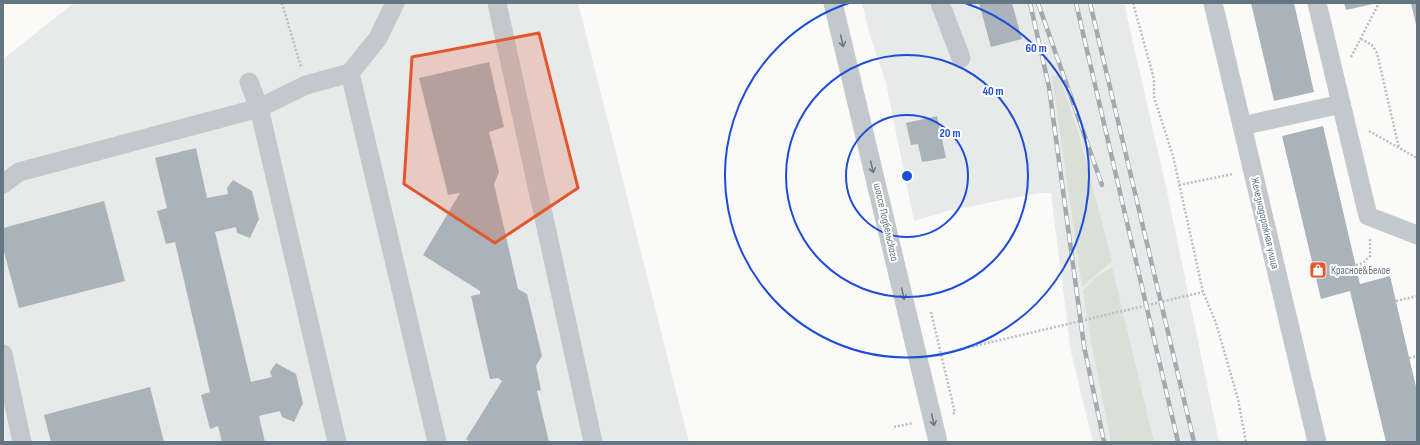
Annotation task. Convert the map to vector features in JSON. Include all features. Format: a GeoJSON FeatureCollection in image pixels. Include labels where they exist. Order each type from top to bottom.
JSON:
{"type":"FeatureCollection","features":[{"type":"Feature","properties":{"kind":"street"},"geometry":{"type":"LineString","coordinates":[[3,184],[20,172],[259,108],[306,85],[350,73],[378,38],[395,3]]}},
{"type":"Feature","properties":{"kind":"street"},"geometry":{"type":"LineString","coordinates":[[497,3],[593,442]]}},
{"type":"Feature","properties":{"kind":"street","name":"шоссе Подбельского"},"geometry":{"type":"LineString","coordinates":[[833,3],[938,442]]}},
{"type":"Feature","properties":{"kind":"street"},"geometry":{"type":"LineString","coordinates":[[940,3],[961,58]]}},
{"type":"Feature","properties":{"kind":"street","name":"Железнодорожная улица"},"geometry":{"type":"LineString","coordinates":[[1213,3],[1317,442]]}},
{"type":"Feature","properties":{"kind":"street"},"geometry":{"type":"LineString","coordinates":[[1318,3],[1342,111],[1368,216],[1417,234]]}},
{"type":"Feature","properties":{"kind":"street"},"geometry":{"type":"LineString","coordinates":[[350,73],[437,442]]}},
{"type":"Feature","properties":{"kind":"street"},"geometry":{"type":"LineString","coordinates":[[249,82],[259,108],[337,442]]}},
{"type":"Feature","properties":{"kind":"street"},"geometry":{"type":"LineString","coordinates":[[1242,126],[1342,111]]}},
{"type":"Feature","properties":{"kind":"street"},"geometry":{"type":"LineString","coordinates":[[3,354],[22,442]]}},
{"type":"Feature","properties":{"kind":"path"},"geometry":{"type":"LineString","coordinates":[[282,3],[306,85]]}},
{"type":"Feature","properties":{"kind":"path"},"geometry":{"type":"LineString","coordinates":[[1133,3],[1154,79],[1154,97],[1173,156],[1203,292],[1216,323],[1238,399],[1246,442]]}},
{"type":"Feature","properties":{"kind":"path"},"geometry":{"type":"LineString","coordinates":[[1336,84],[1379,3]]}},
{"type":"Feature","properties":{"kind":"path"},"geometry":{"type":"LineString","coordinates":[[1361,39],[1372,45],[1377,53],[1399,148]]}},
{"type":"Feature","properties":{"kind":"path"},"geometry":{"type":"LineString","coordinates":[[1342,111],[1417,158]]}},
{"type":"Feature","properties":{"kind":"path"},"geometry":{"type":"LineString","coordinates":[[1179,185],[1253,170]]}},
{"type":"Feature","properties":{"kind":"path"},"geometry":{"type":"LineString","coordinates":[[1356,265],[1363,263],[1370,256],[1368,216]]}},
{"type":"Feature","properties":{"kind":"path"},"geometry":{"type":"LineString","coordinates":[[941,354],[1203,292]]}},
{"type":"Feature","properties":{"kind":"path"},"geometry":{"type":"LineString","coordinates":[[1396,301],[1417,296]]}},
{"type":"Feature","properties":{"kind":"path"},"geometry":{"type":"LineString","coordinates":[[1409,358],[1417,356]]}},
{"type":"Feature","properties":{"kind":"highlighted area"},"geometry":{"type":"Polygon","coordinates":[[[539,33],[578,188],[495,243],[404,184],[412,57],[539,33]]]}},
{"type":"Feature","properties":{"kind":"shaded area"},"geometry":{"type":"Polygon","coordinates":[[[74,3],[578,3],[689,442],[5,442],[3,433],[3,59],[74,3]]]}},
{"type":"Feature","properties":{"kind":"shaded area"},"geometry":{"type":"Polygon","coordinates":[[[862,3],[1124,3],[1168,196],[1219,442],[1093,442],[1071,352],[1051,193],[1039,193],[947,211],[914,221],[886,83],[870,36],[862,3]]]}},
{"type":"Feature","properties":{"kind":"shaded area"},"geometry":{"type":"Polygon","coordinates":[[[1052,76],[1059,76],[1079,135],[1112,261],[1082,287],[1052,76]]]}},
{"type":"Feature","properties":{"kind":"shaded area"},"geometry":{"type":"Polygon","coordinates":[[[1112,267],[1154,442],[1111,442],[1083,291],[1096,277],[1112,267]]]}},
{"type":"Feature","properties":{"kind":"building"},"geometry":{"type":"Polygon","coordinates":[[[979,3],[1012,3],[1022,39],[991,47],[979,3]]]}},
{"type":"Feature","properties":{"kind":"building"},"geometry":{"type":"Polygon","coordinates":[[[1251,3],[1294,3],[1314,92],[1274,101],[1251,3]]]}},
{"type":"Feature","properties":{"kind":"building"},"geometry":{"type":"Polygon","coordinates":[[[1344,3],[1373,3],[1373,4],[1346,10],[1344,3]]]}},
{"type":"Feature","properties":{"kind":"building"},"geometry":{"type":"Polygon","coordinates":[[[1411,3],[1417,3],[1417,25],[1416,25],[1411,3]]]}},
{"type":"Feature","properties":{"kind":"building"},"geometry":{"type":"Polygon","coordinates":[[[489,62],[504,127],[489,132],[499,172],[494,184],[518,289],[527,294],[542,356],[536,366],[541,390],[537,391],[549,442],[470,442],[466,439],[502,381],[498,378],[490,379],[471,296],[480,294],[480,291],[423,255],[460,193],[448,195],[419,78],[489,62]]]}},
{"type":"Feature","properties":{"kind":"building"},"geometry":{"type":"Polygon","coordinates":[[[937,116],[946,158],[922,162],[918,144],[911,145],[906,123],[937,116]]]}},
{"type":"Feature","properties":{"kind":"building"},"geometry":{"type":"Polygon","coordinates":[[[1323,126],[1360,284],[1390,276],[1417,391],[1417,441],[1386,442],[1350,291],[1321,299],[1282,136],[1323,126]]]}},
{"type":"Feature","properties":{"kind":"building"},"geometry":{"type":"Polygon","coordinates":[[[196,148],[207,198],[228,194],[227,188],[233,180],[252,191],[259,219],[250,238],[237,233],[236,227],[215,232],[251,382],[272,377],[270,372],[276,363],[296,374],[303,403],[294,422],[282,417],[280,411],[259,416],[265,442],[222,442],[218,426],[210,429],[201,395],[210,392],[175,242],[166,244],[157,211],[167,208],[155,158],[196,148]]]}},
{"type":"Feature","properties":{"kind":"building"},"geometry":{"type":"Polygon","coordinates":[[[104,201],[125,281],[19,308],[3,248],[3,228],[104,201]]]}},
{"type":"Feature","properties":{"kind":"building"},"geometry":{"type":"Polygon","coordinates":[[[150,387],[164,442],[51,442],[44,415],[150,387]]]}},
{"type":"Feature","properties":{"kind":"railway"},"geometry":{"type":"LineString","coordinates":[[1030,3],[1049,87],[1084,346],[1104,442]]}},
{"type":"Feature","properties":{"kind":"railway"},"geometry":{"type":"LineString","coordinates":[[1038,3],[1102,185]]}},
{"type":"Feature","properties":{"kind":"railway"},"geometry":{"type":"LineString","coordinates":[[1076,3],[1178,442]]}},
{"type":"Feature","properties":{"kind":"railway"},"geometry":{"type":"LineString","coordinates":[[1090,3],[1194,442]]}},
{"type":"Feature","properties":{"kind":"place","name":"Красное&Белое"},"geometry":{"type":"Point","coordinates":[1318,270]}}]}
